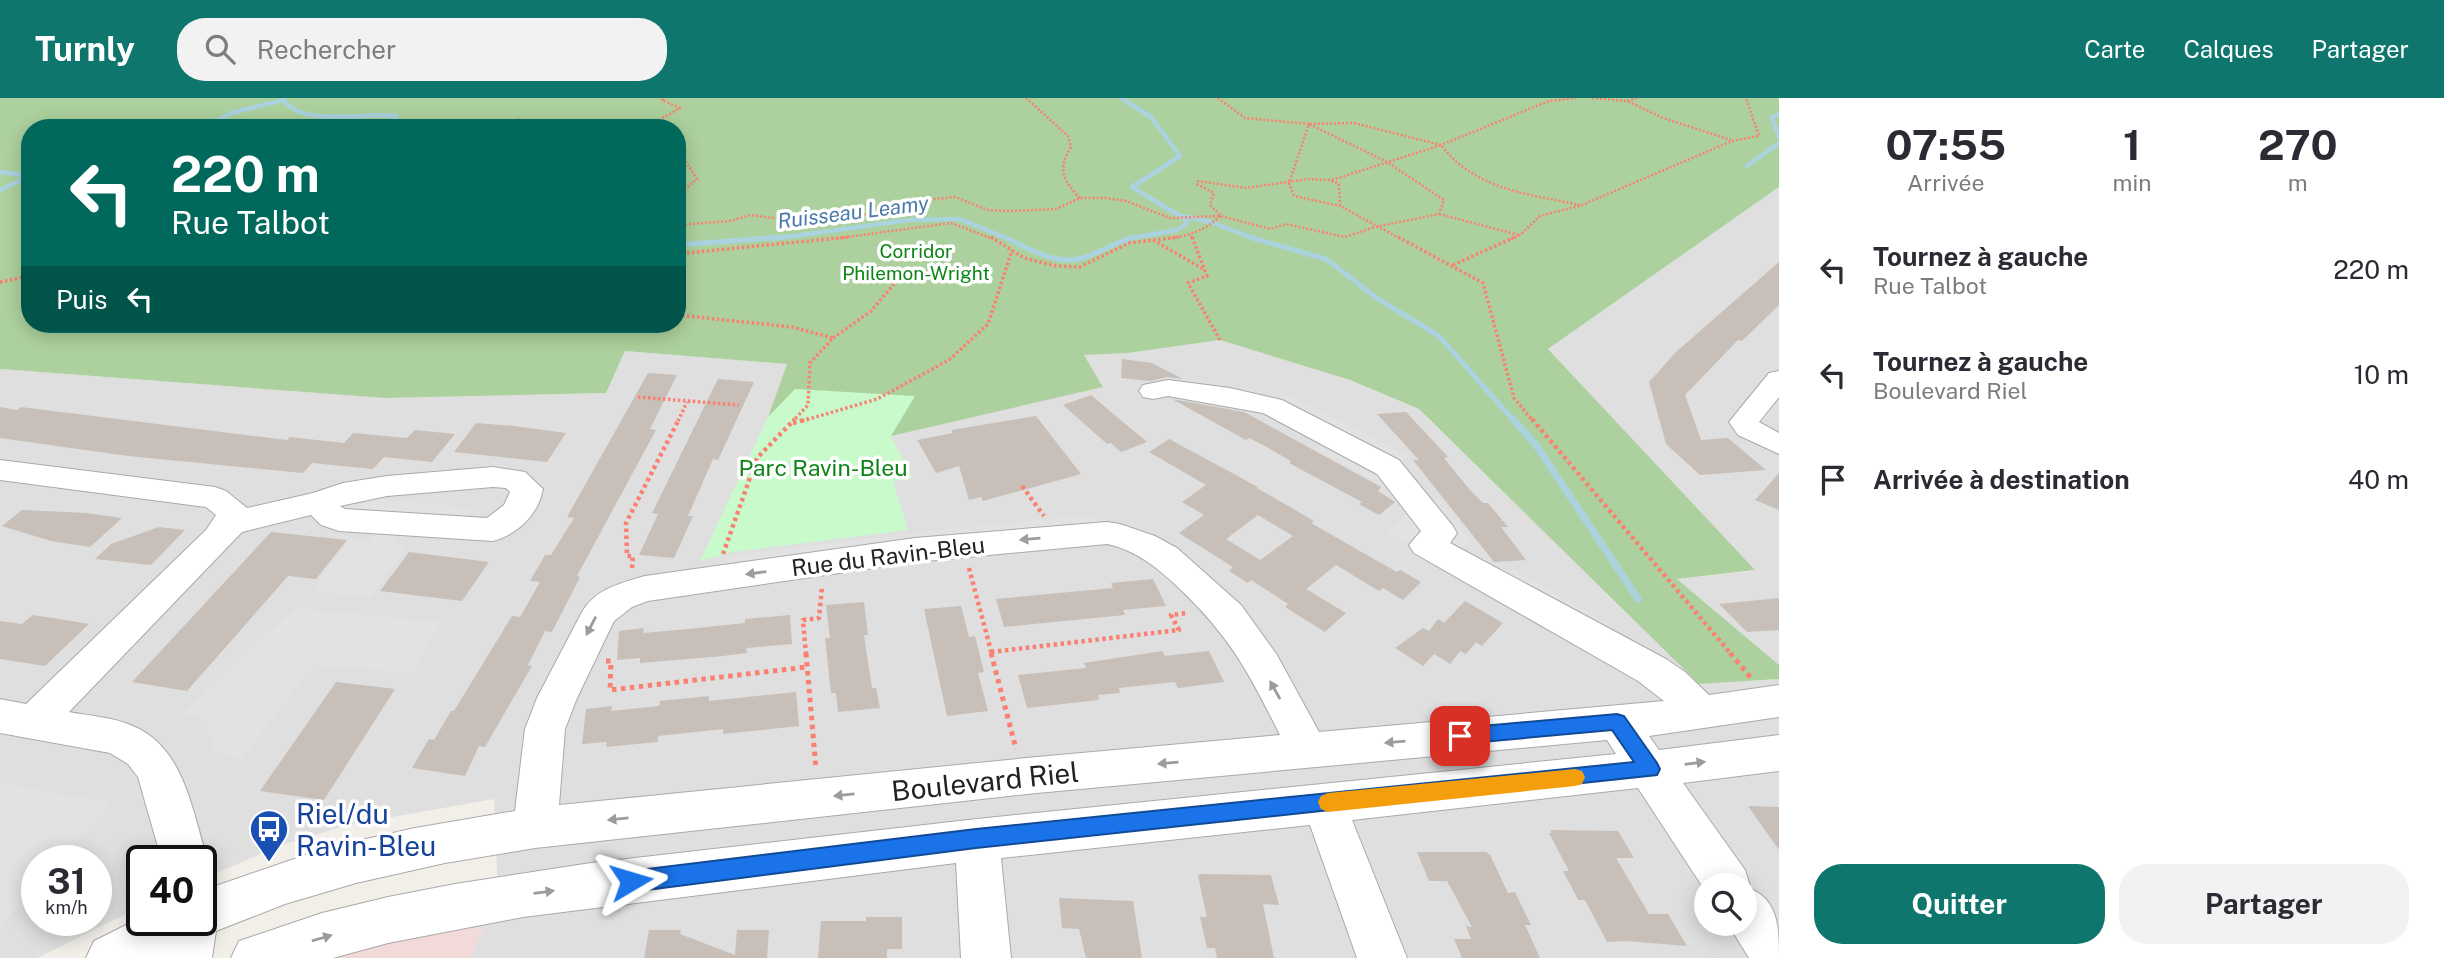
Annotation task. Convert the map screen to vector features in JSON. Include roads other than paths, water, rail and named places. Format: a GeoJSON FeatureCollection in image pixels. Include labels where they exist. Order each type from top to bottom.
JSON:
{"type":"FeatureCollection","features":[{"type":"Feature","properties":{"kind":"street"},"geometry":{"type":"LineString","coordinates":[[1779,379],[1744,422],[1748,429],[1779,445]]}},
{"type":"Feature","properties":{"kind":"street"},"geometry":{"type":"LineString","coordinates":[[1153,391],[1181,390],[1272,406],[1388,467],[1440,533],[1426,545],[1652,670],[1671,683],[1702,713]]}},
{"type":"Feature","properties":{"kind":"street"},"geometry":{"type":"LineString","coordinates":[[0,470],[215,498],[233,511],[231,523]]}},
{"type":"Feature","properties":{"kind":"street"},"geometry":{"type":"LineString","coordinates":[[17,720],[231,523],[368,488],[493,477],[514,479],[527,489],[525,503],[511,518],[493,530],[339,520],[328,514],[321,502]]}},
{"type":"Feature","properties":{"kind":"street","name":"Rue du Ravin-Bleu"},"geometry":{"type":"LineString","coordinates":[[535,828],[543,742],[556,698],[596,617],[607,604],[635,592],[963,545],[1115,534],[1157,551],[1176,565],[1234,621],[1253,649],[1308,750]]}},
{"type":"Feature","properties":{"kind":"street","name":"Boulevard Riel"},"geometry":{"type":"LineString","coordinates":[[217,908],[295,878],[371,857],[456,839],[535,828],[1702,713],[1769,693]]}},
{"type":"Feature","properties":{"kind":"street"},"geometry":{"type":"LineString","coordinates":[[17,720],[119,738],[143,752],[157,769],[180,845]]}},
{"type":"Feature","properties":{"kind":"street"},"geometry":{"type":"LineString","coordinates":[[1617,722],[1720,873]]}},
{"type":"Feature","properties":{"kind":"street"},"geometry":{"type":"LineString","coordinates":[[257,958],[394,918],[485,900],[976,839],[1650,769],[1779,753]]}},
{"type":"Feature","properties":{"kind":"street"},"geometry":{"type":"LineString","coordinates":[[1324,803],[1382,958]]}},
{"type":"Feature","properties":{"kind":"street"},"geometry":{"type":"LineString","coordinates":[[976,839],[986,958]]}},
{"type":"Feature","properties":{"kind":"street"},"geometry":{"type":"LineString","coordinates":[[1757,927],[1778,958]]}},
{"type":"Feature","properties":{"kind":"street"},"geometry":{"type":"LineString","coordinates":[[111,958],[155,936]]}},
{"type":"Feature","properties":{"kind":"street"},"geometry":{"type":"LineString","coordinates":[[187,958],[191,936]]}},
{"type":"Feature","properties":{"kind":"waterway","name":"Ruisseau Leamy"},"geometry":{"type":"LineString","coordinates":[[1121,98],[1151,117],[1180,156],[1132,187],[1185,219],[1187,223],[1177,230],[1134,238]]}},
{"type":"Feature","properties":{"kind":"waterway","name":"Ruisseau Leamy"},"geometry":{"type":"LineString","coordinates":[[221,119],[231,113],[284,100],[292,108],[319,116],[396,116],[392,119]]}},
{"type":"Feature","properties":{"kind":"waterway"},"geometry":{"type":"LineString","coordinates":[[1779,114],[1772,118],[1779,137]]}},
{"type":"Feature","properties":{"kind":"waterway"},"geometry":{"type":"LineString","coordinates":[[1747,166],[1779,143]]}},
{"type":"Feature","properties":{"kind":"waterway","name":"Ruisseau Leamy"},"geometry":{"type":"LineString","coordinates":[[0,172],[21,175]]}},
{"type":"Feature","properties":{"kind":"waterway"},"geometry":{"type":"LineString","coordinates":[[0,190],[21,180]]}},
{"type":"Feature","properties":{"kind":"waterway"},"geometry":{"type":"LineString","coordinates":[[1182,216],[1211,222],[1252,238]]}},
{"type":"Feature","properties":{"kind":"waterway","name":"Ruisseau Leamy"},"geometry":{"type":"LineString","coordinates":[[772,239],[909,220],[960,219],[1008,239]]}},
{"type":"Feature","properties":{"kind":"waterway","name":"Ruisseau Leamy"},"geometry":{"type":"LineString","coordinates":[[686,244],[782,237]]}},
{"type":"Feature","properties":{"kind":"waterway","name":"Ruisseau Leamy"},"geometry":{"type":"LineString","coordinates":[[1004,237],[1040,254],[1069,260],[1085,257],[1134,238]]}},
{"type":"Feature","properties":{"kind":"waterway","name":"Ruisseau Leamy"},"geometry":{"type":"LineString","coordinates":[[1126,239],[1134,238]]}},
{"type":"Feature","properties":{"kind":"waterway"},"geometry":{"type":"LineString","coordinates":[[1252,238],[1326,259],[1378,299],[1439,336],[1514,421]]}},
{"type":"Feature","properties":{"kind":"waterway"},"geometry":{"type":"LineString","coordinates":[[1513,419],[1536,445],[1638,599]]}},
{"type":"Feature","properties":{"kind":"place","name":"Riel/du Ravin-Bleu"},"geometry":{"type":"Point","coordinates":[269,863]}},
{"type":"Feature","properties":{"kind":"park label","name":"Corridor Philemon-Wright"},"geometry":{"type":"Point","coordinates":[916,262]}},
{"type":"Feature","properties":{"kind":"park label","name":"Parc Ravin-Bleu"},"geometry":{"type":"Point","coordinates":[823,467]}}]}
